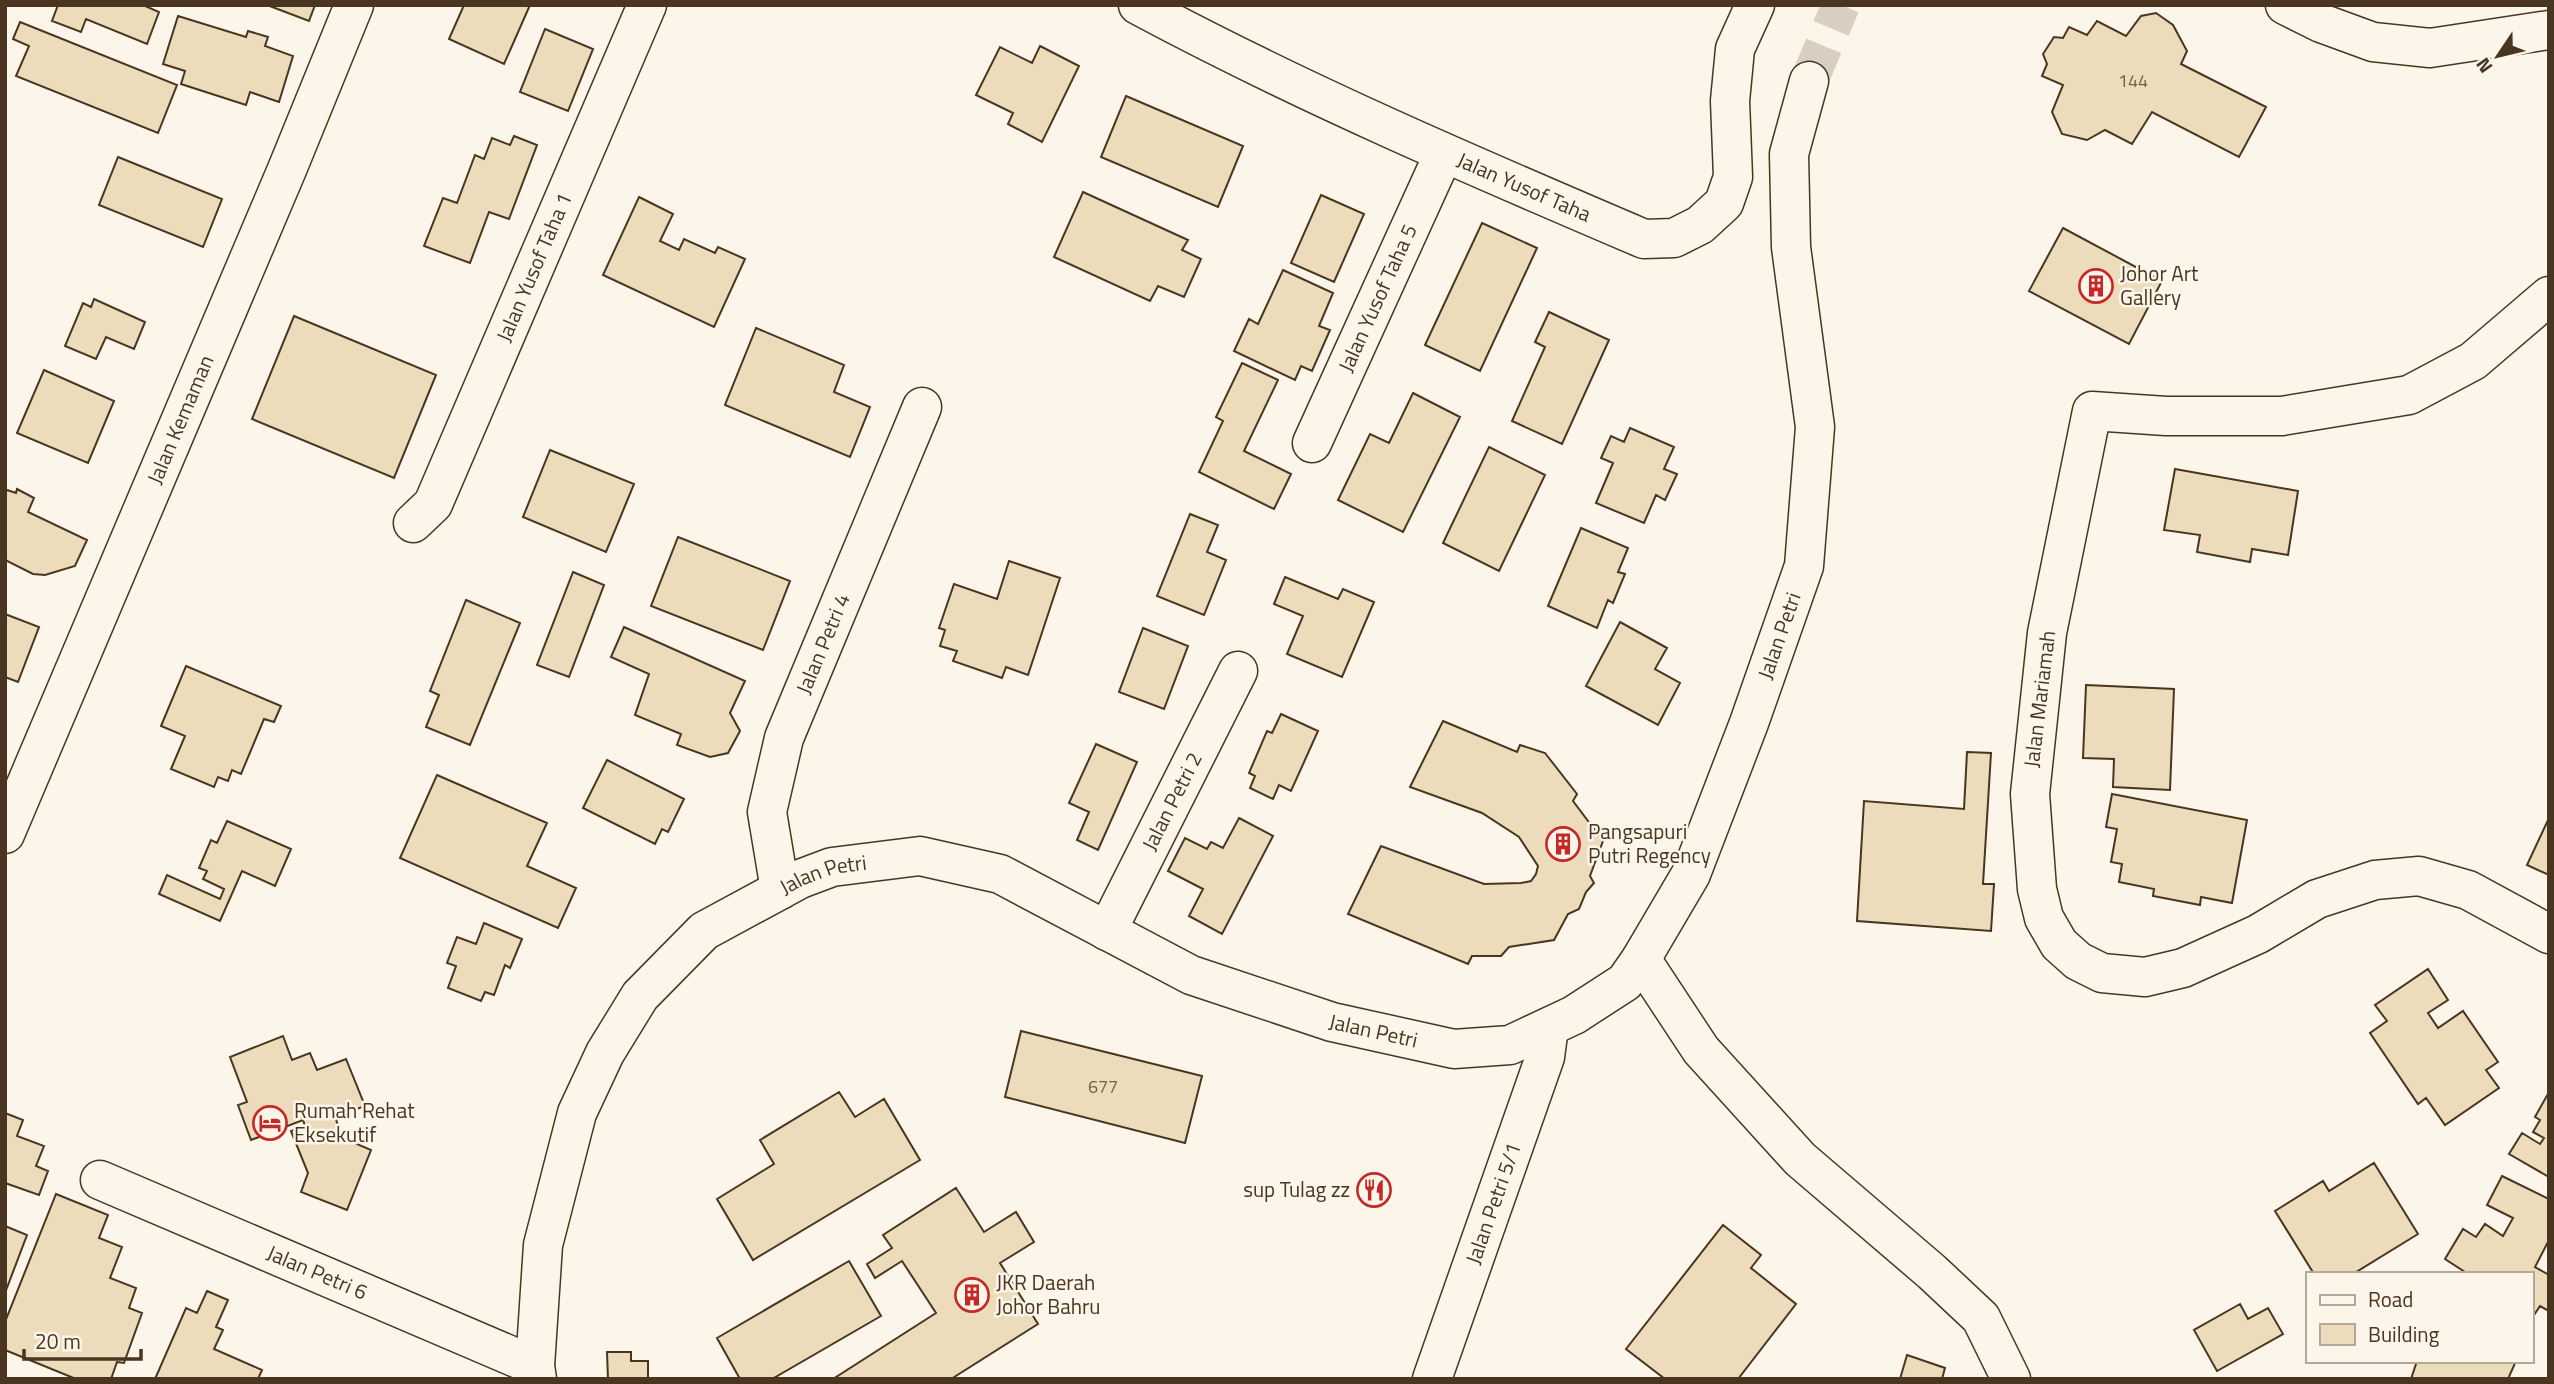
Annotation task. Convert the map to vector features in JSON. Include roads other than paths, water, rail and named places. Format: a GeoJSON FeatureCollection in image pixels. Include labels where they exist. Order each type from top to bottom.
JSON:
{"type":"FeatureCollection","features":[{"type":"Feature","properties":{"kind":"street","name":"Jalan Kemaman"},"geometry":{"type":"LineString","coordinates":[[5,834],[289,167],[337,41],[354,5]]}},
{"type":"Feature","properties":{"kind":"street","name":"Jalan Yusof Taha 1"},"geometry":{"type":"LineString","coordinates":[[413,523],[433,505],[647,5]]}},
{"type":"Feature","properties":{"kind":"street","name":"Jalan Yusof Taha"},"geometry":{"type":"LineString","coordinates":[[1138,5],[1231,56],[1444,153],[1644,239],[1674,238],[1700,225],[1724,203],[1733,177],[1730,101],[1735,49],[1755,5]]}},
{"type":"Feature","properties":{"kind":"street"},"geometry":{"type":"LineString","coordinates":[[2285,5],[2320,23],[2373,42],[2430,48],[2549,30]]}},
{"type":"Feature","properties":{"kind":"street","name":"Jalan Petri"},"geometry":{"type":"LineString","coordinates":[[536,1373],[543,1245],[577,1113],[605,1053],[640,996],[704,931],[800,879],[832,867],[920,856],[1000,874],[1191,975],[1332,1023],[1454,1049],[1510,1045],[1574,1016],[1625,982],[1692,874],[1804,566],[1815,427],[1791,247],[1789,155],[1809,81]]}},
{"type":"Feature","properties":{"kind":"street","name":"Jalan Yusof Taha 5"},"geometry":{"type":"LineString","coordinates":[[1312,443],[1444,153]]}},
{"type":"Feature","properties":{"kind":"street","name":"Jalan Mariamah"},"geometry":{"type":"LineString","coordinates":[[2549,296],[2473,361],[2409,395],[2282,416],[2166,416],[2092,411],[2047,633],[2030,794],[2037,889],[2044,918],[2059,944],[2078,961],[2102,972],[2145,976],[2183,968],[2258,934],[2317,898],[2375,880],[2419,876],[2468,890],[2549,934]]}},
{"type":"Feature","properties":{"kind":"street","name":"Jalan Petri 4"},"geometry":{"type":"LineString","coordinates":[[780,890],[767,812],[784,738],[922,407]]}},
{"type":"Feature","properties":{"kind":"street","name":"Jalan Petri 2"},"geometry":{"type":"LineString","coordinates":[[1107,931],[1238,671]]}},
{"type":"Feature","properties":{"kind":"street"},"geometry":{"type":"LineString","coordinates":[[1641,959],[1701,1050],[1800,1159],[1932,1272],[1981,1318],[2011,1379]]}},
{"type":"Feature","properties":{"kind":"street","name":"Jalan Petri 5/1"},"geometry":{"type":"LineString","coordinates":[[1432,1379],[1545,1057],[1549,1027]]}},
{"type":"Feature","properties":{"kind":"street","name":"Jalan Petri 6"},"geometry":{"type":"LineString","coordinates":[[100,1180],[536,1373]]}},
{"type":"Feature","properties":{"kind":"tunnel"},"geometry":{"type":"LineString","coordinates":[[1809,81],[1841,5]]}},
{"type":"Feature","properties":{"kind":"place","name":"Johor Art Gallery"},"geometry":{"type":"Point","coordinates":[2096,286]}},
{"type":"Feature","properties":{"kind":"place","name":"Pangsapuri Putri Regency"},"geometry":{"type":"Point","coordinates":[1563,844]}},
{"type":"Feature","properties":{"kind":"place","name":"Rumah Rehat Eksekutif"},"geometry":{"type":"Point","coordinates":[270,1123]}},
{"type":"Feature","properties":{"kind":"place","name":"sup Tulag zz"},"geometry":{"type":"Point","coordinates":[1374,1190]}},
{"type":"Feature","properties":{"kind":"place","name":"JKR Daerah Johor Bahru"},"geometry":{"type":"Point","coordinates":[972,1295]}}]}
